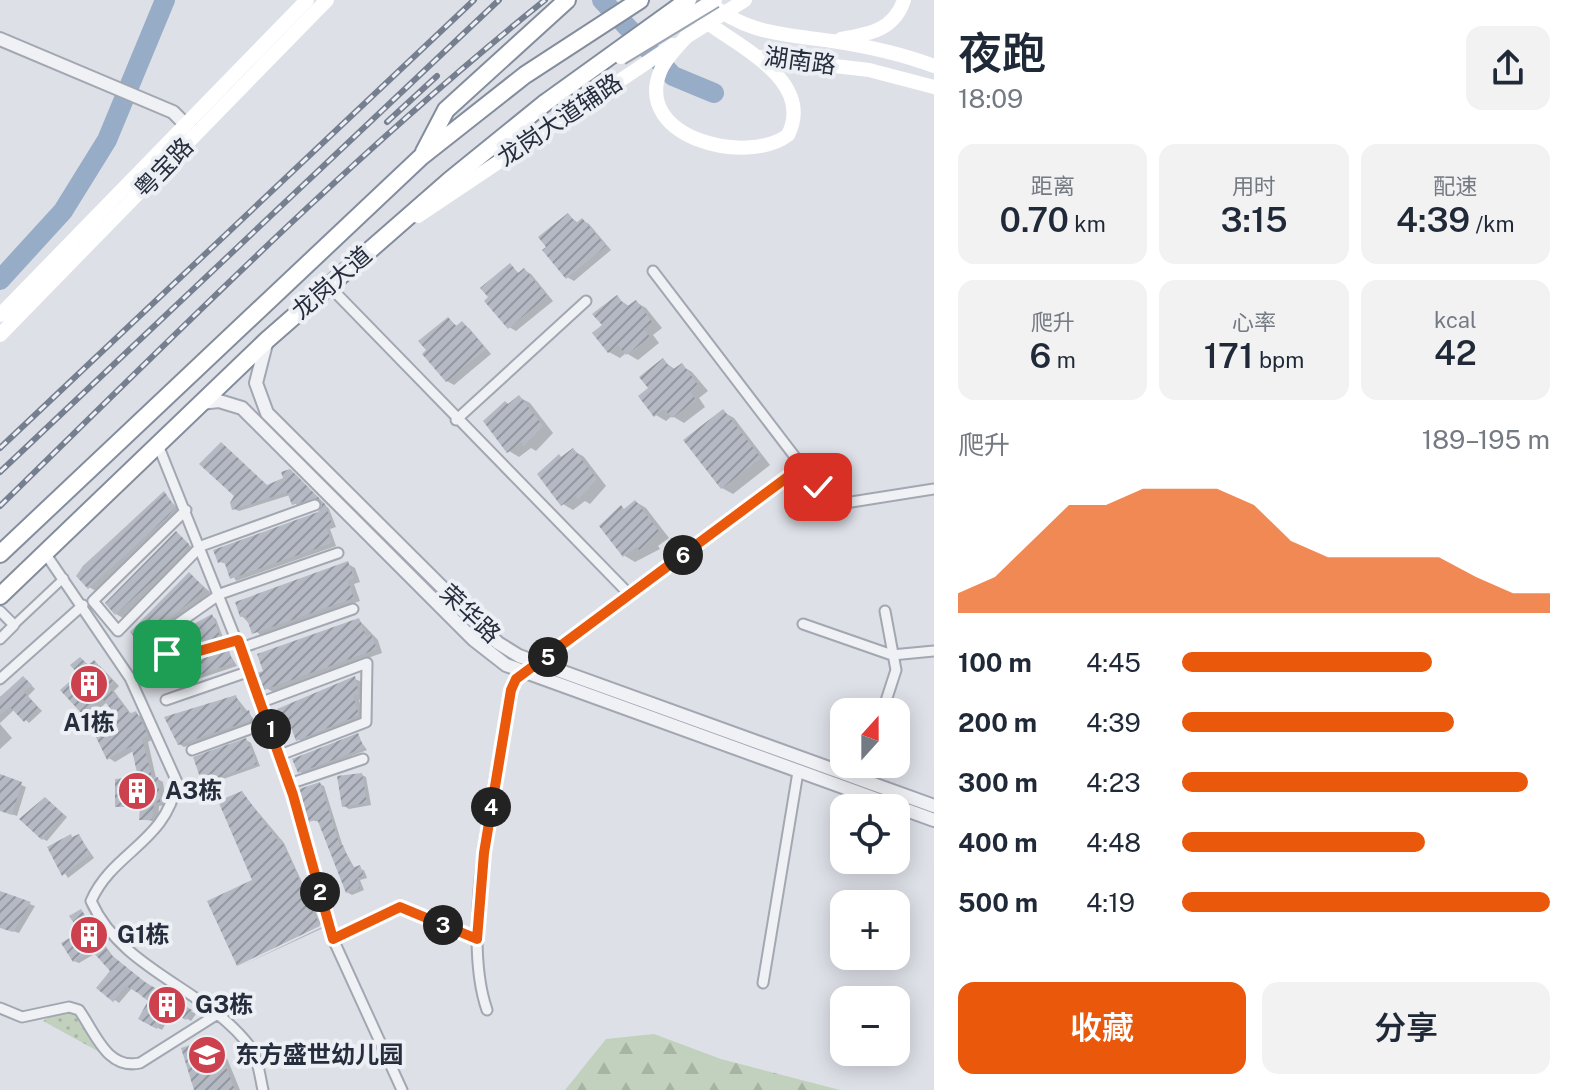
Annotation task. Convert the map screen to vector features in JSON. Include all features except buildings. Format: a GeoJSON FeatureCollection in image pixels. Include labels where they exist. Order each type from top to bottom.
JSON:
{"type":"FeatureCollection","features":[{"type":"Feature","properties":{"kind":"highway"},"geometry":{"type":"LineString","coordinates":[[421,157],[446,110],[567,0]]}},
{"type":"Feature","properties":{"kind":"highway","name":"龙岗大道"},"geometry":{"type":"LineString","coordinates":[[0,554],[421,157],[525,75],[640,0]]}},
{"type":"Feature","properties":{"kind":"highway","name":"龙岗大道"},"geometry":{"type":"LineString","coordinates":[[0,596],[267,340],[378,243],[545,103],[686,0]]}},
{"type":"Feature","properties":{"kind":"main road","name":"粤宝路"},"geometry":{"type":"LineString","coordinates":[[0,315],[307,0]]}},
{"type":"Feature","properties":{"kind":"main road","name":"粤宝路"},"geometry":{"type":"LineString","coordinates":[[0,335],[327,0]]}},
{"type":"Feature","properties":{"kind":"main road","name":"湖南路"},"geometry":{"type":"LineString","coordinates":[[686,0],[716,30],[755,56],[869,70],[934,87]]}},
{"type":"Feature","properties":{"kind":"main road","name":"湖南路"},"geometry":{"type":"LineString","coordinates":[[706,0],[738,23],[754,30],[830,41],[934,66]]}},
{"type":"Feature","properties":{"kind":"main road","name":"龙岗大道辅路"},"geometry":{"type":"LineString","coordinates":[[545,103],[715,0]]}},
{"type":"Feature","properties":{"kind":"main road","name":"龙岗大道辅路"},"geometry":{"type":"LineString","coordinates":[[378,243],[745,0]]}},
{"type":"Feature","properties":{"kind":"main road"},"geometry":{"type":"LineString","coordinates":[[830,41],[884,28],[893,21],[904,0]]}},
{"type":"Feature","properties":{"kind":"main road"},"geometry":{"type":"LineString","coordinates":[[686,37],[664,63],[659,74],[656,99],[665,117],[678,130],[715,143],[769,146],[788,135],[794,112],[789,93],[777,75],[755,56]]}},
{"type":"Feature","properties":{"kind":"street"},"geometry":{"type":"LineString","coordinates":[[0,39],[173,112],[196,135]]}},
{"type":"Feature","properties":{"kind":"street"},"geometry":{"type":"LineString","coordinates":[[653,271],[818,487],[845,503],[934,489]]}},
{"type":"Feature","properties":{"kind":"street"},"geometry":{"type":"LineString","coordinates":[[329,286],[456,420],[630,595]]}},
{"type":"Feature","properties":{"kind":"street"},"geometry":{"type":"LineString","coordinates":[[456,420],[586,301]]}},
{"type":"Feature","properties":{"kind":"street","name":"荣华路"},"geometry":{"type":"LineString","coordinates":[[267,340],[256,383],[267,413],[498,643],[539,663],[934,806]]}},
{"type":"Feature","properties":{"kind":"street","name":"荣华路"},"geometry":{"type":"LineString","coordinates":[[201,403],[219,401],[242,408],[483,648],[506,665],[934,820]]}},
{"type":"Feature","properties":{"kind":"street"},"geometry":{"type":"LineString","coordinates":[[158,445],[262,702],[333,939],[402,1090]]}},
{"type":"Feature","properties":{"kind":"street"},"geometry":{"type":"LineString","coordinates":[[487,1010],[478,983],[477,939],[484,853],[511,690],[525,673],[801,467]]}},
{"type":"Feature","properties":{"kind":"street"},"geometry":{"type":"LineString","coordinates":[[186,510],[93,601],[118,631],[201,546],[315,505]]}},
{"type":"Feature","properties":{"kind":"street"},"geometry":{"type":"LineString","coordinates":[[45,553],[130,678],[177,782],[174,799],[162,822],[143,845],[100,880],[91,901],[116,941],[216,1015],[252,1049],[263,1090]]}},
{"type":"Feature","properties":{"kind":"street"},"geometry":{"type":"LineString","coordinates":[[338,553],[220,594],[166,632],[162,640],[167,654],[175,658],[239,644],[353,609]]}},
{"type":"Feature","properties":{"kind":"street"},"geometry":{"type":"LineString","coordinates":[[0,639],[64,578]]}},
{"type":"Feature","properties":{"kind":"street"},"geometry":{"type":"LineString","coordinates":[[0,679],[83,605]]}},
{"type":"Feature","properties":{"kind":"street"},"geometry":{"type":"LineString","coordinates":[[0,611],[14,625]]}},
{"type":"Feature","properties":{"kind":"street"},"geometry":{"type":"LineString","coordinates":[[885,611],[896,670],[887,698]]}},
{"type":"Feature","properties":{"kind":"street"},"geometry":{"type":"LineString","coordinates":[[803,624],[892,655],[934,651]]}},
{"type":"Feature","properties":{"kind":"street"},"geometry":{"type":"LineString","coordinates":[[262,702],[367,663],[366,722],[280,755]]}},
{"type":"Feature","properties":{"kind":"street"},"geometry":{"type":"LineString","coordinates":[[166,700],[250,671]]}},
{"type":"Feature","properties":{"kind":"street"},"geometry":{"type":"LineString","coordinates":[[192,750],[269,722]]}},
{"type":"Feature","properties":{"kind":"street"},"geometry":{"type":"LineString","coordinates":[[289,784],[363,759]]}},
{"type":"Feature","properties":{"kind":"street"},"geometry":{"type":"LineString","coordinates":[[763,983],[798,772]]}},
{"type":"Feature","properties":{"kind":"street"},"geometry":{"type":"LineString","coordinates":[[333,939],[400,907],[477,939]]}},
{"type":"Feature","properties":{"kind":"street"},"geometry":{"type":"LineString","coordinates":[[0,1008],[22,1017],[69,1007],[79,1010],[110,1057],[128,1065],[140,1063],[216,1015]]}},
{"type":"Feature","properties":{"kind":"green space"},"geometry":{"type":"Polygon","coordinates":[[[68,1006],[103,1054],[43,1021],[68,1006]]]}},
{"type":"Feature","properties":{"kind":"green space"},"geometry":{"type":"Polygon","coordinates":[[[654,1034],[721,1059],[840,1090],[565,1090],[606,1039],[654,1034]]]}},
{"type":"Feature","properties":{"kind":"waterway"},"geometry":{"type":"LineString","coordinates":[[0,280],[63,211],[107,140],[165,0]]}},
{"type":"Feature","properties":{"kind":"waterway"},"geometry":{"type":"LineString","coordinates":[[602,0],[673,76],[714,93]]}},
{"type":"Feature","properties":{"kind":"railway"},"geometry":{"type":"LineString","coordinates":[[0,448],[474,0]]}},
{"type":"Feature","properties":{"kind":"railway"},"geometry":{"type":"LineString","coordinates":[[0,472],[499,0]]}},
{"type":"Feature","properties":{"kind":"railway"},"geometry":{"type":"LineString","coordinates":[[0,506],[334,183],[473,59],[545,0]]}},
{"type":"Feature","properties":{"kind":"railway"},"geometry":{"type":"LineString","coordinates":[[387,122],[437,76]]}},
{"type":"Feature","properties":{"kind":"place","name":"A1栋"},"geometry":{"type":"Point","coordinates":[89,684]}},
{"type":"Feature","properties":{"kind":"place","name":"A3栋"},"geometry":{"type":"Point","coordinates":[137,791]}},
{"type":"Feature","properties":{"kind":"place","name":"G1栋"},"geometry":{"type":"Point","coordinates":[89,935]}},
{"type":"Feature","properties":{"kind":"place","name":"G3栋"},"geometry":{"type":"Point","coordinates":[167,1005]}},
{"type":"Feature","properties":{"kind":"place","name":"东方盛世幼儿园"},"geometry":{"type":"Point","coordinates":[207,1055]}},
{"type":"Feature","properties":{"kind":"route"},"geometry":{"type":"LineString","coordinates":[[167,654],[175,658],[238,640],[293,795],[333,939],[400,907],[477,939],[484,853],[511,690],[516,679],[801,467],[818,487]]}}]}
